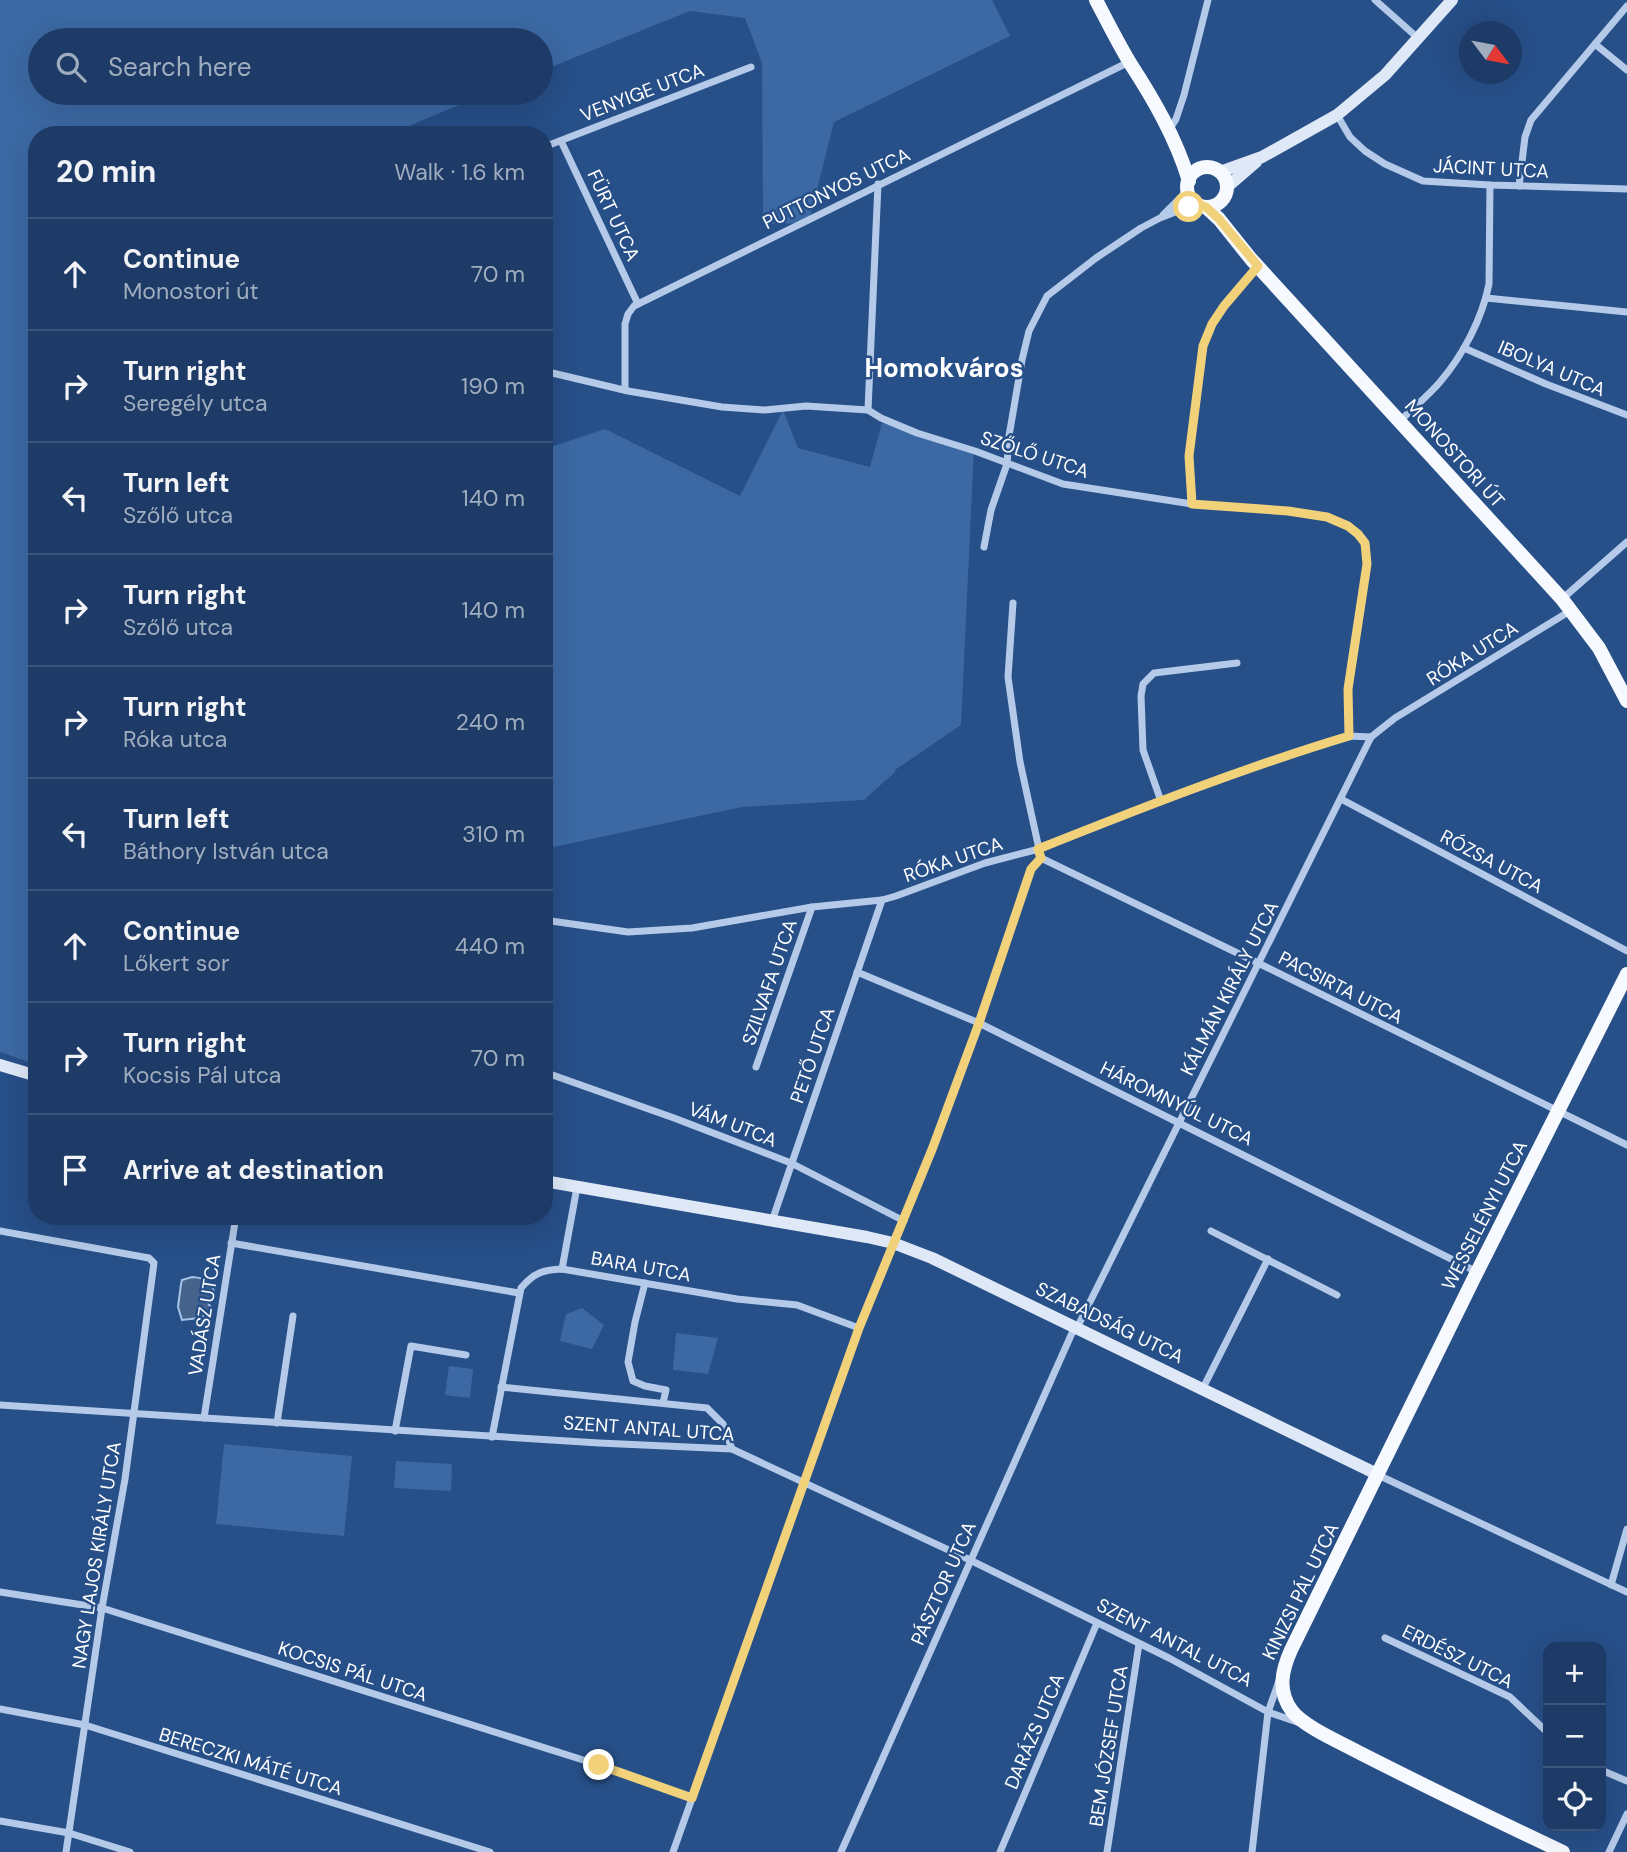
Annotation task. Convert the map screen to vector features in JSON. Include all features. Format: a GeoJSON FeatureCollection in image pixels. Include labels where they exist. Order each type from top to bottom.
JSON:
{"type":"FeatureCollection","features":[{"type":"Feature","properties":{"kind":"main road"},"geometry":{"type":"LineString","coordinates":[[1096,0],[1171,134],[1192,199],[1201,205],[1215,205],[1262,157]]}},
{"type":"Feature","properties":{"kind":"main road"},"geometry":{"type":"LineString","coordinates":[[1220,172],[1262,157],[1337,115],[1385,75],[1452,0]]}},
{"type":"Feature","properties":{"kind":"main road"},"geometry":{"type":"LineString","coordinates":[[1171,134],[1203,168]]}},
{"type":"Feature","properties":{"kind":"main road"},"geometry":{"type":"LineString","coordinates":[[1188,184],[1192,175],[1209,167],[1220,172],[1226,182],[1225,193]]}},
{"type":"Feature","properties":{"kind":"main road","name":"MONOSTORI ÚT"},"geometry":{"type":"LineString","coordinates":[[1225,193],[1239,242]]}},
{"type":"Feature","properties":{"kind":"main road","name":"MONOSTORI ÚT"},"geometry":{"type":"LineString","coordinates":[[1201,205],[1239,242],[1567,605],[1621,680],[1627,701]]}},
{"type":"Feature","properties":{"kind":"main road","name":"WESSELÉNYI UTCA"},"geometry":{"type":"LineString","coordinates":[[1377,1474],[1627,974]]}},
{"type":"Feature","properties":{"kind":"main road"},"geometry":{"type":"LineString","coordinates":[[0,1065],[28,1073]]}},
{"type":"Feature","properties":{"kind":"main road","name":"SZABADSÁG UTCA"},"geometry":{"type":"LineString","coordinates":[[553,1183],[893,1243],[932,1258],[1377,1474]]}},
{"type":"Feature","properties":{"kind":"main road","name":"KINIZSI PÁL UTCA"},"geometry":{"type":"LineString","coordinates":[[1283,1670],[1377,1474]]}},
{"type":"Feature","properties":{"kind":"main road","name":"SZENT ANTAL UTCA"},"geometry":{"type":"LineString","coordinates":[[1283,1670],[1283,1688],[1288,1705],[1301,1720],[1433,1790],[1563,1852]]}},
{"type":"Feature","properties":{"kind":"street"},"geometry":{"type":"LineString","coordinates":[[1171,134],[1208,0]]}},
{"type":"Feature","properties":{"kind":"street"},"geometry":{"type":"LineString","coordinates":[[1375,0],[1419,39]]}},
{"type":"Feature","properties":{"kind":"street"},"geometry":{"type":"LineString","coordinates":[[1519,186],[1525,136],[1531,120],[1627,6]]}},
{"type":"Feature","properties":{"kind":"street"},"geometry":{"type":"LineString","coordinates":[[1595,44],[1627,70]]}},
{"type":"Feature","properties":{"kind":"street","name":"PUTTONYOS UTCA"},"geometry":{"type":"LineString","coordinates":[[638,303],[1130,62]]}},
{"type":"Feature","properties":{"kind":"street","name":"VENYIGE UTCA"},"geometry":{"type":"LineString","coordinates":[[553,144],[751,67]]}},
{"type":"Feature","properties":{"kind":"street","name":"JÁCINT UTCA"},"geometry":{"type":"LineString","coordinates":[[1337,115],[1350,137],[1365,151],[1408,176],[1423,181],[1627,189]]}},
{"type":"Feature","properties":{"kind":"street","name":"FÜRT UTCA"},"geometry":{"type":"LineString","coordinates":[[561,141],[638,303]]}},
{"type":"Feature","properties":{"kind":"street"},"geometry":{"type":"LineString","coordinates":[[869,410],[878,184]]}},
{"type":"Feature","properties":{"kind":"street"},"geometry":{"type":"LineString","coordinates":[[1160,218],[1182,196],[1188,184]]}},
{"type":"Feature","properties":{"kind":"street"},"geometry":{"type":"LineString","coordinates":[[1400,421],[1439,383],[1465,348],[1486,298],[1489,284],[1490,185]]}},
{"type":"Feature","properties":{"kind":"street"},"geometry":{"type":"LineString","coordinates":[[984,547],[991,510],[1006,464],[1029,331],[1047,296],[1141,228],[1160,218],[1201,205]]}},
{"type":"Feature","properties":{"kind":"street"},"geometry":{"type":"LineString","coordinates":[[1192,504],[1189,456],[1203,346],[1212,324],[1224,306],[1258,266]]}},
{"type":"Feature","properties":{"kind":"street"},"geometry":{"type":"LineString","coordinates":[[1486,298],[1627,312]]}},
{"type":"Feature","properties":{"kind":"street"},"geometry":{"type":"LineString","coordinates":[[625,390],[625,324],[628,314],[638,303]]}},
{"type":"Feature","properties":{"kind":"street","name":"IBOLYA UTCA"},"geometry":{"type":"LineString","coordinates":[[1465,348],[1546,384],[1627,415]]}},
{"type":"Feature","properties":{"kind":"street","name":"SZŐLŐ UTCA"},"geometry":{"type":"LineString","coordinates":[[553,373],[625,390],[722,407],[765,410],[806,406],[869,410],[917,433],[975,451],[1063,484],[1192,504],[1288,511],[1327,517],[1348,526],[1365,543],[1367,564],[1348,689],[1349,736]]}},
{"type":"Feature","properties":{"kind":"street","name":"RÓKA UTCA"},"geometry":{"type":"LineString","coordinates":[[553,921],[628,932],[692,928],[812,907],[882,900],[985,863],[1038,849],[1296,752],[1349,736],[1371,737],[1395,718],[1567,605],[1627,542]]}},
{"type":"Feature","properties":{"kind":"street"},"geometry":{"type":"LineString","coordinates":[[673,1852],[859,1328],[933,1147],[979,1023],[1031,869],[1041,858],[1020,762],[1007,677],[1013,603]]}},
{"type":"Feature","properties":{"kind":"street"},"geometry":{"type":"LineString","coordinates":[[1161,801],[1143,750],[1143,684],[1154,673],[1237,663]]}},
{"type":"Feature","properties":{"kind":"street","name":"KÁLMÁN KIRÁLY UTCA"},"geometry":{"type":"LineString","coordinates":[[1077,1328],[1371,737]]}},
{"type":"Feature","properties":{"kind":"street","name":"RÓZSA UTCA"},"geometry":{"type":"LineString","coordinates":[[1341,799],[1627,951]]}},
{"type":"Feature","properties":{"kind":"street","name":"PACSIRTA UTCA"},"geometry":{"type":"LineString","coordinates":[[1041,858],[1627,1146]]}},
{"type":"Feature","properties":{"kind":"street","name":"PETŐ UTCA"},"geometry":{"type":"LineString","coordinates":[[772,1221],[882,900]]}},
{"type":"Feature","properties":{"kind":"street","name":"SZILVAFA UTCA"},"geometry":{"type":"LineString","coordinates":[[756,1067],[812,907]]}},
{"type":"Feature","properties":{"kind":"street","name":"HÁROMNYÚL UTCA"},"geometry":{"type":"LineString","coordinates":[[857,972],[979,1023],[1478,1272]]}},
{"type":"Feature","properties":{"kind":"street","name":"VÁM UTCA"},"geometry":{"type":"LineString","coordinates":[[553,1075],[791,1163],[904,1220]]}},
{"type":"Feature","properties":{"kind":"street"},"geometry":{"type":"LineString","coordinates":[[562,1269],[577,1187]]}},
{"type":"Feature","properties":{"kind":"street","name":"VADÁSZ UTCA"},"geometry":{"type":"LineString","coordinates":[[204,1418],[235,1225]]}},
{"type":"Feature","properties":{"kind":"street","name":"NAGY LAJOS KIRÁLY UTCA"},"geometry":{"type":"LineString","coordinates":[[0,1231],[149,1258],[154,1263],[125,1479],[102,1608],[66,1852]]}},
{"type":"Feature","properties":{"kind":"street"},"geometry":{"type":"LineString","coordinates":[[1211,1231],[1338,1295]]}},
{"type":"Feature","properties":{"kind":"street"},"geometry":{"type":"LineString","coordinates":[[232,1243],[519,1293],[492,1437]]}},
{"type":"Feature","properties":{"kind":"street"},"geometry":{"type":"LineString","coordinates":[[1203,1388],[1268,1259]]}},
{"type":"Feature","properties":{"kind":"street","name":"BARA UTCA"},"geometry":{"type":"LineString","coordinates":[[519,1293],[532,1276],[547,1269],[562,1269],[737,1299],[797,1306],[859,1328]]}},
{"type":"Feature","properties":{"kind":"street"},"geometry":{"type":"LineString","coordinates":[[645,1283],[628,1362],[633,1381],[666,1390],[663,1403]]}},
{"type":"Feature","properties":{"kind":"street"},"geometry":{"type":"LineString","coordinates":[[277,1423],[293,1316]]}},
{"type":"Feature","properties":{"kind":"street","name":"PÁSZTOR UTCA"},"geometry":{"type":"LineString","coordinates":[[841,1852],[1052,1376],[1072,1333],[1077,1328]]}},
{"type":"Feature","properties":{"kind":"street"},"geometry":{"type":"LineString","coordinates":[[395,1431],[411,1346],[466,1355]]}},
{"type":"Feature","properties":{"kind":"street"},"geometry":{"type":"LineString","coordinates":[[501,1387],[707,1408],[723,1424],[732,1449]]}},
{"type":"Feature","properties":{"kind":"street","name":"SZENT ANTAL UTCA"},"geometry":{"type":"LineString","coordinates":[[0,1405],[492,1437],[732,1449],[970,1560],[1268,1712],[1317,1730]]}},
{"type":"Feature","properties":{"kind":"street","name":"SZABADSÁG UTCA"},"geometry":{"type":"LineString","coordinates":[[1377,1474],[1627,1592]]}},
{"type":"Feature","properties":{"kind":"street"},"geometry":{"type":"LineString","coordinates":[[1611,1585],[1627,1529]]}},
{"type":"Feature","properties":{"kind":"street","name":"KOCSIS PÁL UTCA"},"geometry":{"type":"LineString","coordinates":[[0,1592],[102,1608],[599,1765],[692,1798]]}},
{"type":"Feature","properties":{"kind":"street","name":"DARÁZS UTCA"},"geometry":{"type":"LineString","coordinates":[[1000,1852],[1097,1623]]}},
{"type":"Feature","properties":{"kind":"street","name":"ERDÉSZ UTCA"},"geometry":{"type":"LineString","coordinates":[[1385,1638],[1510,1697],[1543,1728]]}},
{"type":"Feature","properties":{"kind":"street","name":"BEM JÓZSEF UTCA"},"geometry":{"type":"LineString","coordinates":[[1107,1852],[1139,1644]]}},
{"type":"Feature","properties":{"kind":"street","name":"KINIZSI PÁL UTCA"},"geometry":{"type":"LineString","coordinates":[[1252,1852],[1268,1712],[1283,1670]]}},
{"type":"Feature","properties":{"kind":"street","name":"BERECZKI MÁTÉ UTCA"},"geometry":{"type":"LineString","coordinates":[[0,1709],[85,1725],[490,1852]]}},
{"type":"Feature","properties":{"kind":"street"},"geometry":{"type":"LineString","coordinates":[[1606,1772],[1627,1781]]}},
{"type":"Feature","properties":{"kind":"street"},"geometry":{"type":"LineString","coordinates":[[1609,1852],[1627,1814]]}},
{"type":"Feature","properties":{"kind":"street"},"geometry":{"type":"LineString","coordinates":[[0,1821],[69,1833],[130,1852]]}},
{"type":"Feature","properties":{"kind":"shaded area"},"geometry":{"type":"Polygon","coordinates":[[[0,0],[992,0],[1010,36],[834,122],[810,223],[763,224],[762,63],[745,18],[690,11],[553,66],[553,28],[28,28],[28,105],[459,105],[409,126],[28,126],[28,1062],[0,1052],[0,0]]]}},
{"type":"Feature","properties":{"kind":"shaded area"},"geometry":{"type":"Polygon","coordinates":[[[783,410],[798,448],[870,467],[882,423],[974,448],[961,725],[895,770],[864,800],[742,807],[553,847],[553,446],[605,429],[740,496],[783,410]]]}},
{"type":"Feature","properties":{"kind":"shaded area"},"geometry":{"type":"Polygon","coordinates":[[[192,1277],[205,1280],[213,1288],[214,1298],[209,1299],[208,1303],[212,1309],[211,1313],[199,1318],[182,1320],[178,1307],[181,1284],[182,1280],[192,1277]]]}},
{"type":"Feature","properties":{"kind":"shaded area"},"geometry":{"type":"Polygon","coordinates":[[[582,1308],[604,1325],[592,1349],[560,1341],[566,1314],[582,1308]]]}},
{"type":"Feature","properties":{"kind":"shaded area"},"geometry":{"type":"Polygon","coordinates":[[[676,1333],[718,1338],[708,1374],[673,1370],[676,1333]]]}},
{"type":"Feature","properties":{"kind":"shaded area"},"geometry":{"type":"Polygon","coordinates":[[[449,1366],[473,1369],[470,1398],[445,1395],[449,1366]]]}},
{"type":"Feature","properties":{"kind":"shaded area"},"geometry":{"type":"Polygon","coordinates":[[[224,1444],[352,1456],[344,1536],[216,1524],[224,1444]]]}},
{"type":"Feature","properties":{"kind":"shaded area"},"geometry":{"type":"Polygon","coordinates":[[[396,1461],[452,1464],[451,1491],[394,1488],[396,1461]]]}},
{"type":"Feature","properties":{"kind":"district","name":"Homokváros"},"geometry":{"type":"Point","coordinates":[944,368]}},
{"type":"Feature","properties":{"kind":"route"},"geometry":{"type":"LineString","coordinates":[[599,1765],[692,1798],[859,1328],[933,1147],[979,1023],[1031,869],[1041,858],[1038,849],[1161,801],[1296,752],[1349,736],[1348,689],[1367,564],[1365,543],[1348,526],[1327,517],[1288,511],[1192,504],[1189,456],[1203,346],[1212,324],[1224,306],[1258,266],[1206,207],[1196,204],[1189,207]]}}]}
